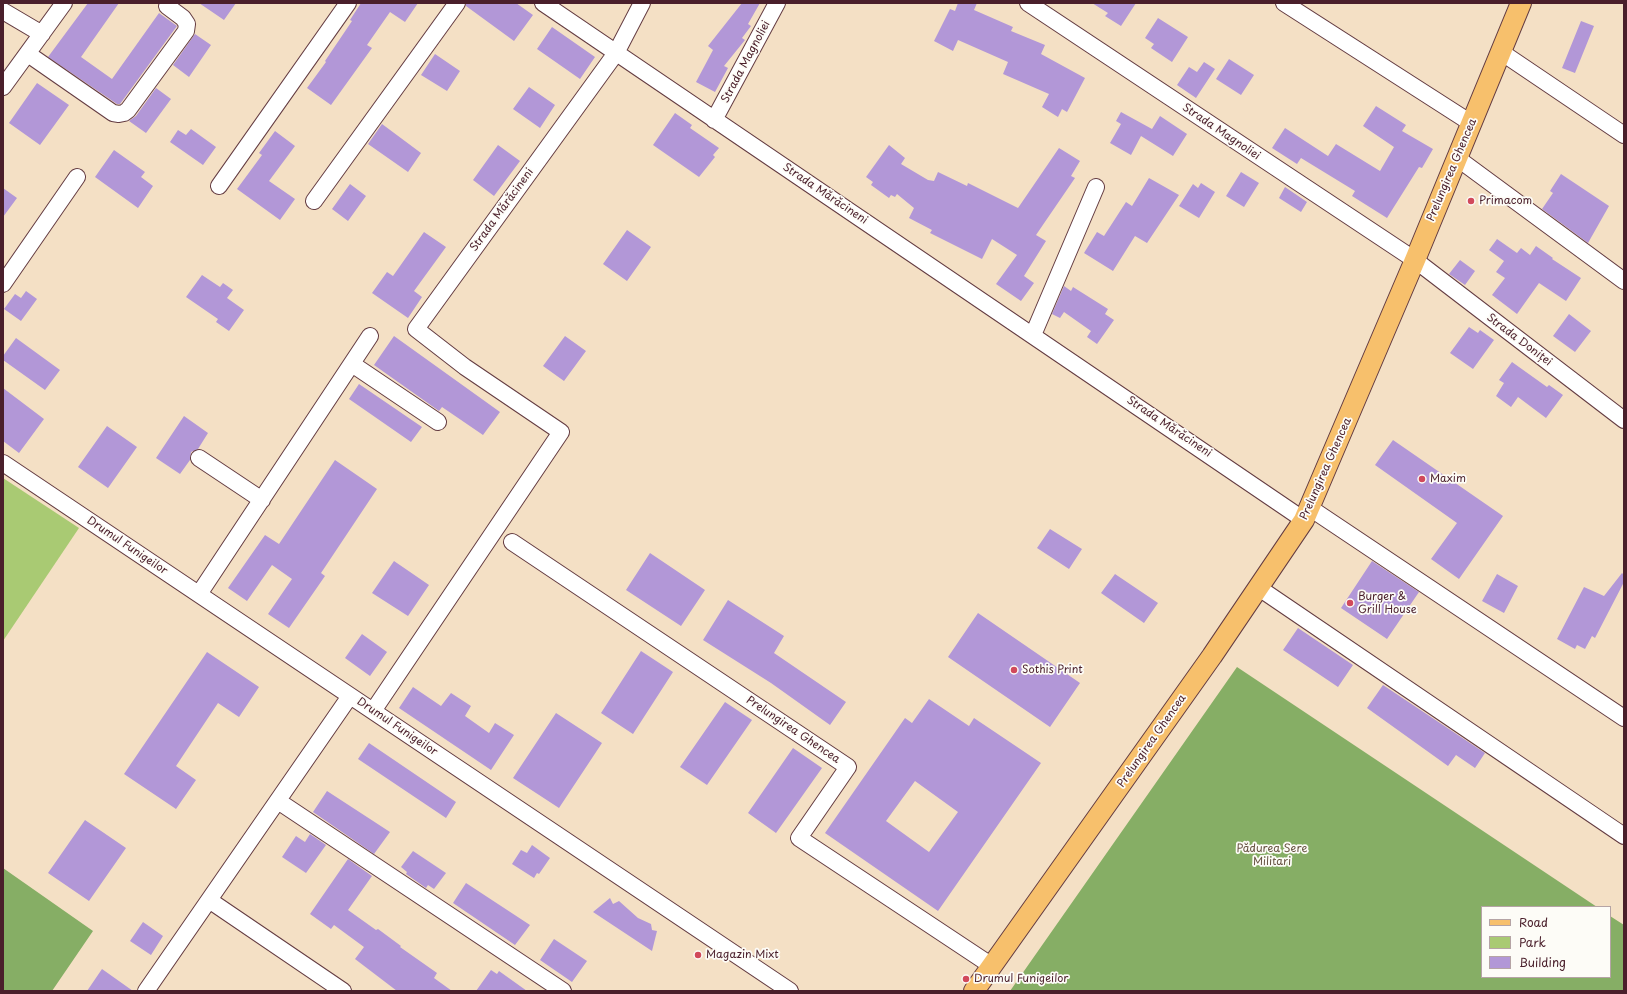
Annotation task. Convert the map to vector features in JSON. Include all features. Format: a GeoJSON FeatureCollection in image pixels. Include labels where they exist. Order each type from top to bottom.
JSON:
{"type":"FeatureCollection","features":[{"type":"Feature","properties":{"kind":"main road","name":"Prelungirea Ghencea"},"geometry":{"type":"LineString","coordinates":[[974,991],[1259,588],[1307,514],[1415,260],[1521,3]]}},
{"type":"Feature","properties":{"kind":"street"},"geometry":{"type":"LineString","coordinates":[[3,88],[64,3]]}},
{"type":"Feature","properties":{"kind":"street"},"geometry":{"type":"LineString","coordinates":[[219,186],[348,3]]}},
{"type":"Feature","properties":{"kind":"street"},"geometry":{"type":"LineString","coordinates":[[314,201],[457,3]]}},
{"type":"Feature","properties":{"kind":"street","name":"Strada Mărăcineni"},"geometry":{"type":"LineString","coordinates":[[543,3],[564,9],[616,53],[1033,335],[1307,514],[1624,718]]}},
{"type":"Feature","properties":{"kind":"street","name":"Strada Mărăcineni"},"geometry":{"type":"LineString","coordinates":[[373,711],[561,432],[465,367],[416,329],[616,53],[642,3]]}},
{"type":"Feature","properties":{"kind":"street","name":"Strada Magnoliei"},"geometry":{"type":"LineString","coordinates":[[714,120],[777,3]]}},
{"type":"Feature","properties":{"kind":"street","name":"Strada Magnoliei"},"geometry":{"type":"LineString","coordinates":[[1028,3],[1415,260]]}},
{"type":"Feature","properties":{"kind":"street"},"geometry":{"type":"LineString","coordinates":[[1284,3],[1471,123]]}},
{"type":"Feature","properties":{"kind":"street"},"geometry":{"type":"LineString","coordinates":[[28,54],[113,113],[124,113],[128,110],[186,30],[187,24],[183,18],[167,6]]}},
{"type":"Feature","properties":{"kind":"street"},"geometry":{"type":"LineString","coordinates":[[3,11],[42,34]]}},
{"type":"Feature","properties":{"kind":"street"},"geometry":{"type":"LineString","coordinates":[[1501,52],[1624,135]]}},
{"type":"Feature","properties":{"kind":"street"},"geometry":{"type":"LineString","coordinates":[[1457,158],[1624,281]]}},
{"type":"Feature","properties":{"kind":"street"},"geometry":{"type":"LineString","coordinates":[[3,284],[78,177]]}},
{"type":"Feature","properties":{"kind":"street"},"geometry":{"type":"LineString","coordinates":[[1033,335],[1096,187]]}},
{"type":"Feature","properties":{"kind":"street","name":"Strada Doniței"},"geometry":{"type":"LineString","coordinates":[[1415,260],[1624,420]]}},
{"type":"Feature","properties":{"kind":"street"},"geometry":{"type":"LineString","coordinates":[[199,594],[370,336]]}},
{"type":"Feature","properties":{"kind":"street"},"geometry":{"type":"LineString","coordinates":[[352,364],[438,422]]}},
{"type":"Feature","properties":{"kind":"street"},"geometry":{"type":"LineString","coordinates":[[199,458],[262,500]]}},
{"type":"Feature","properties":{"kind":"street","name":"Drumul Funigeilor"},"geometry":{"type":"LineString","coordinates":[[3,463],[790,991]]}},
{"type":"Feature","properties":{"kind":"street","name":"Prelungirea Ghencea"},"geometry":{"type":"LineString","coordinates":[[512,542],[848,767],[799,838],[992,966]]}},
{"type":"Feature","properties":{"kind":"street"},"geometry":{"type":"LineString","coordinates":[[1259,588],[1624,836]]}},
{"type":"Feature","properties":{"kind":"street"},"geometry":{"type":"LineString","coordinates":[[146,991],[350,696]]}},
{"type":"Feature","properties":{"kind":"street"},"geometry":{"type":"LineString","coordinates":[[278,801],[562,991]]}},
{"type":"Feature","properties":{"kind":"street"},"geometry":{"type":"LineString","coordinates":[[209,900],[343,991]]}},
{"type":"Feature","properties":{"kind":"green space"},"geometry":{"type":"Polygon","coordinates":[[[3,478],[79,528],[3,641],[3,478]]]}},
{"type":"Feature","properties":{"kind":"green space","name":"Pădurea Sere Militari"},"geometry":{"type":"Polygon","coordinates":[[[1237,667],[1596,906],[1481,906],[1481,978],[1611,978],[1611,917],[1624,925],[1624,991],[1010,991],[1237,667]]]}},
{"type":"Feature","properties":{"kind":"green space"},"geometry":{"type":"Polygon","coordinates":[[[3,868],[93,931],[52,991],[3,991],[3,868]]]}},
{"type":"Feature","properties":{"kind":"building"},"geometry":{"type":"Polygon","coordinates":[[[88,3],[119,3],[81,57],[112,79],[159,13],[177,26],[120,104],[117,104],[48,57],[88,3]]]}},
{"type":"Feature","properties":{"kind":"building"},"geometry":{"type":"Polygon","coordinates":[[[199,3],[236,3],[224,20],[199,3]]]}},
{"type":"Feature","properties":{"kind":"building"},"geometry":{"type":"Polygon","coordinates":[[[361,3],[418,3],[405,22],[390,12],[367,45],[372,48],[331,105],[307,88],[326,62],[325,61],[352,21],[350,20],[361,3]]]}},
{"type":"Feature","properties":{"kind":"building"},"geometry":{"type":"Polygon","coordinates":[[[466,3],[516,3],[533,15],[514,41],[466,6],[466,3]]]}},
{"type":"Feature","properties":{"kind":"building"},"geometry":{"type":"Polygon","coordinates":[[[742,3],[760,3],[748,24],[751,26],[742,38],[745,40],[724,66],[728,68],[715,92],[696,82],[713,50],[708,46],[742,3]]]}},
{"type":"Feature","properties":{"kind":"building"},"geometry":{"type":"Polygon","coordinates":[[[958,3],[977,3],[974,10],[1013,27],[1011,31],[1045,45],[1041,54],[1085,78],[1067,112],[1062,109],[1058,117],[1042,107],[1049,94],[1003,74],[1008,62],[958,40],[953,51],[934,41],[950,9],[955,11],[958,3]]]}},
{"type":"Feature","properties":{"kind":"building"},"geometry":{"type":"Polygon","coordinates":[[[1092,3],[1136,3],[1121,26],[1105,16],[1108,13],[1092,3]]]}},
{"type":"Feature","properties":{"kind":"building"},"geometry":{"type":"Polygon","coordinates":[[[1158,18],[1188,37],[1172,62],[1151,48],[1154,44],[1145,38],[1158,18]]]}},
{"type":"Feature","properties":{"kind":"building"},"geometry":{"type":"Polygon","coordinates":[[[1581,21],[1594,26],[1575,73],[1562,68],[1581,21]]]}},
{"type":"Feature","properties":{"kind":"building"},"geometry":{"type":"Polygon","coordinates":[[[552,27],[595,57],[580,79],[537,49],[552,27]]]}},
{"type":"Feature","properties":{"kind":"building"},"geometry":{"type":"Polygon","coordinates":[[[195,34],[211,45],[189,77],[173,65],[195,34]]]}},
{"type":"Feature","properties":{"kind":"building"},"geometry":{"type":"Polygon","coordinates":[[[435,54],[460,71],[447,91],[421,75],[435,54]]]}},
{"type":"Feature","properties":{"kind":"building"},"geometry":{"type":"Polygon","coordinates":[[[1229,59],[1254,75],[1241,95],[1216,79],[1229,59]]]}},
{"type":"Feature","properties":{"kind":"building"},"geometry":{"type":"Polygon","coordinates":[[[1204,62],[1215,69],[1196,98],[1177,85],[1189,67],[1197,72],[1204,62]]]}},
{"type":"Feature","properties":{"kind":"building"},"geometry":{"type":"Polygon","coordinates":[[[37,83],[69,105],[40,145],[9,123],[37,83]]]}},
{"type":"Feature","properties":{"kind":"building"},"geometry":{"type":"Polygon","coordinates":[[[529,87],[555,105],[540,128],[513,109],[529,87]]]}},
{"type":"Feature","properties":{"kind":"building"},"geometry":{"type":"Polygon","coordinates":[[[156,88],[171,99],[146,133],[129,121],[136,116],[156,88]]]}},
{"type":"Feature","properties":{"kind":"building"},"geometry":{"type":"Polygon","coordinates":[[[1376,106],[1406,125],[1402,131],[1433,149],[1422,168],[1419,167],[1387,218],[1352,196],[1355,191],[1301,158],[1297,164],[1272,148],[1285,128],[1328,156],[1336,144],[1380,171],[1394,147],[1363,126],[1376,106]]]}},
{"type":"Feature","properties":{"kind":"building"},"geometry":{"type":"Polygon","coordinates":[[[1121,112],[1152,129],[1160,116],[1187,134],[1173,156],[1141,136],[1131,155],[1110,143],[1121,124],[1116,121],[1121,112]]]}},
{"type":"Feature","properties":{"kind":"building"},"geometry":{"type":"Polygon","coordinates":[[[675,113],[692,125],[690,128],[719,148],[713,155],[715,157],[699,177],[653,145],[675,113]]]}},
{"type":"Feature","properties":{"kind":"building"},"geometry":{"type":"Polygon","coordinates":[[[382,124],[421,153],[408,172],[368,144],[382,124]]]}},
{"type":"Feature","properties":{"kind":"building"},"geometry":{"type":"Polygon","coordinates":[[[191,129],[216,147],[203,165],[170,142],[178,130],[186,135],[191,129]]]}},
{"type":"Feature","properties":{"kind":"building"},"geometry":{"type":"Polygon","coordinates":[[[275,131],[295,146],[269,181],[295,199],[280,220],[237,189],[262,155],[259,153],[275,131]]]}},
{"type":"Feature","properties":{"kind":"building"},"geometry":{"type":"Polygon","coordinates":[[[498,145],[520,161],[494,196],[473,180],[498,145]]]}},
{"type":"Feature","properties":{"kind":"building"},"geometry":{"type":"Polygon","coordinates":[[[889,145],[905,158],[901,164],[928,180],[934,181],[938,172],[967,186],[968,183],[1018,208],[1059,148],[1080,161],[1071,176],[1075,178],[1036,235],[1046,241],[1024,276],[1034,283],[1021,301],[996,284],[1017,255],[992,239],[982,259],[930,233],[932,230],[909,218],[914,208],[897,194],[895,197],[891,195],[889,198],[871,185],[873,182],[866,177],[889,145]]]}},
{"type":"Feature","properties":{"kind":"building"},"geometry":{"type":"Polygon","coordinates":[[[114,150],[145,172],[141,177],[153,186],[138,208],[95,177],[114,150]]]}},
{"type":"Feature","properties":{"kind":"building"},"geometry":{"type":"Polygon","coordinates":[[[1241,172],[1259,183],[1244,207],[1226,196],[1241,172]]]}},
{"type":"Feature","properties":{"kind":"building"},"geometry":{"type":"Polygon","coordinates":[[[1561,174],[1609,206],[1588,243],[1542,209],[1553,193],[1550,191],[1561,174]]]}},
{"type":"Feature","properties":{"kind":"building"},"geometry":{"type":"Polygon","coordinates":[[[1149,178],[1179,195],[1147,243],[1135,236],[1113,271],[1084,253],[1097,232],[1104,236],[1126,202],[1132,206],[1149,178]]]}},
{"type":"Feature","properties":{"kind":"building"},"geometry":{"type":"Polygon","coordinates":[[[1201,183],[1215,192],[1199,218],[1179,206],[1193,184],[1198,188],[1201,183]]]}},
{"type":"Feature","properties":{"kind":"building"},"geometry":{"type":"Polygon","coordinates":[[[350,184],[366,196],[348,221],[332,209],[350,184]]]}},
{"type":"Feature","properties":{"kind":"building"},"geometry":{"type":"Polygon","coordinates":[[[1285,187],[1307,202],[1301,212],[1279,198],[1285,187]]]}},
{"type":"Feature","properties":{"kind":"building"},"geometry":{"type":"Polygon","coordinates":[[[3,188],[17,198],[3,217],[3,188]]]}},
{"type":"Feature","properties":{"kind":"building"},"geometry":{"type":"Polygon","coordinates":[[[627,230],[651,247],[627,281],[603,264],[627,230]]]}},
{"type":"Feature","properties":{"kind":"building"},"geometry":{"type":"Polygon","coordinates":[[[424,232],[446,247],[414,291],[422,297],[408,318],[372,293],[387,272],[393,276],[424,232]]]}},
{"type":"Feature","properties":{"kind":"building"},"geometry":{"type":"Polygon","coordinates":[[[1497,239],[1517,253],[1521,248],[1530,255],[1536,246],[1553,258],[1552,259],[1581,278],[1566,301],[1539,283],[1517,314],[1492,295],[1505,278],[1496,272],[1504,261],[1489,250],[1497,239]]]}},
{"type":"Feature","properties":{"kind":"building"},"geometry":{"type":"Polygon","coordinates":[[[1460,260],[1475,271],[1465,285],[1449,274],[1460,260]]]}},
{"type":"Feature","properties":{"kind":"building"},"geometry":{"type":"Polygon","coordinates":[[[202,275],[220,287],[223,283],[233,290],[227,298],[244,310],[229,331],[216,322],[218,319],[186,297],[202,275]]]}},
{"type":"Feature","properties":{"kind":"building"},"geometry":{"type":"Polygon","coordinates":[[[1064,286],[1071,291],[1073,287],[1108,309],[1105,314],[1114,320],[1097,344],[1087,337],[1091,331],[1064,312],[1060,318],[1052,314],[1064,286]]]}},
{"type":"Feature","properties":{"kind":"building"},"geometry":{"type":"Polygon","coordinates":[[[26,291],[37,299],[21,321],[4,309],[15,294],[21,298],[26,291]]]}},
{"type":"Feature","properties":{"kind":"building"},"geometry":{"type":"Polygon","coordinates":[[[1569,314],[1591,331],[1575,352],[1553,336],[1569,314]]]}},
{"type":"Feature","properties":{"kind":"building"},"geometry":{"type":"Polygon","coordinates":[[[1469,327],[1478,333],[1480,330],[1494,340],[1473,369],[1450,353],[1469,327]]]}},
{"type":"Feature","properties":{"kind":"building"},"geometry":{"type":"Polygon","coordinates":[[[394,336],[500,412],[483,435],[442,407],[439,411],[374,365],[394,336]]]}},
{"type":"Feature","properties":{"kind":"building"},"geometry":{"type":"Polygon","coordinates":[[[565,336],[586,351],[564,381],[543,366],[565,336]]]}},
{"type":"Feature","properties":{"kind":"building"},"geometry":{"type":"Polygon","coordinates":[[[16,338],[60,370],[45,390],[3,360],[3,356],[16,338]]]}},
{"type":"Feature","properties":{"kind":"building"},"geometry":{"type":"Polygon","coordinates":[[[1512,362],[1547,387],[1549,385],[1563,395],[1546,418],[1518,397],[1511,407],[1496,396],[1504,383],[1499,380],[1512,362]]]}},
{"type":"Feature","properties":{"kind":"building"},"geometry":{"type":"Polygon","coordinates":[[[359,384],[422,427],[411,442],[349,399],[359,384]]]}},
{"type":"Feature","properties":{"kind":"building"},"geometry":{"type":"Polygon","coordinates":[[[3,388],[44,419],[19,453],[3,441],[3,388]]]}},
{"type":"Feature","properties":{"kind":"building"},"geometry":{"type":"Polygon","coordinates":[[[184,416],[208,433],[198,449],[191,452],[190,460],[180,474],[156,458],[184,416]]]}},
{"type":"Feature","properties":{"kind":"building"},"geometry":{"type":"Polygon","coordinates":[[[107,426],[137,447],[108,488],[78,467],[107,426]]]}},
{"type":"Feature","properties":{"kind":"building"},"geometry":{"type":"Polygon","coordinates":[[[1393,440],[1503,516],[1459,579],[1431,559],[1457,523],[1375,465],[1393,440]]]}},
{"type":"Feature","properties":{"kind":"building"},"geometry":{"type":"Polygon","coordinates":[[[335,460],[377,489],[321,573],[325,576],[289,628],[268,614],[292,579],[272,565],[247,601],[228,588],[265,535],[279,544],[335,460]]]}},
{"type":"Feature","properties":{"kind":"building"},"geometry":{"type":"Polygon","coordinates":[[[1050,529],[1082,549],[1069,569],[1037,548],[1050,529]]]}},
{"type":"Feature","properties":{"kind":"building"},"geometry":{"type":"Polygon","coordinates":[[[650,553],[705,590],[681,626],[626,590],[650,553]]]}},
{"type":"Feature","properties":{"kind":"building"},"geometry":{"type":"Polygon","coordinates":[[[394,561],[429,585],[408,616],[372,593],[394,561]]]}},
{"type":"Feature","properties":{"kind":"building"},"geometry":{"type":"Polygon","coordinates":[[[1372,561],[1419,592],[1387,639],[1341,608],[1372,561]]]}},
{"type":"Feature","properties":{"kind":"building"},"geometry":{"type":"Polygon","coordinates":[[[1622,573],[1624,575],[1624,582],[1595,638],[1592,636],[1585,649],[1577,645],[1575,649],[1557,639],[1584,587],[1604,596],[1622,573]]]}},
{"type":"Feature","properties":{"kind":"building"},"geometry":{"type":"Polygon","coordinates":[[[1115,574],[1158,603],[1144,623],[1101,593],[1115,574]]]}},
{"type":"Feature","properties":{"kind":"building"},"geometry":{"type":"Polygon","coordinates":[[[1497,574],[1518,586],[1504,613],[1482,601],[1497,574]]]}},
{"type":"Feature","properties":{"kind":"building"},"geometry":{"type":"Polygon","coordinates":[[[728,600],[784,636],[774,653],[846,702],[830,725],[771,683],[703,640],[728,600]]]}},
{"type":"Feature","properties":{"kind":"building","name":"Sothis Print"},"geometry":{"type":"Polygon","coordinates":[[[978,613],[1080,683],[1050,727],[948,657],[978,613]]]}},
{"type":"Feature","properties":{"kind":"building"},"geometry":{"type":"Polygon","coordinates":[[[1298,628],[1353,665],[1338,687],[1283,650],[1298,628]]]}},
{"type":"Feature","properties":{"kind":"building"},"geometry":{"type":"Polygon","coordinates":[[[362,634],[387,652],[370,676],[345,658],[362,634]]]}},
{"type":"Feature","properties":{"kind":"building"},"geometry":{"type":"Polygon","coordinates":[[[641,651],[673,672],[633,734],[601,713],[641,651]]]}},
{"type":"Feature","properties":{"kind":"building"},"geometry":{"type":"Polygon","coordinates":[[[207,652],[259,687],[239,717],[218,703],[176,766],[196,780],[176,809],[124,774],[207,652]]]}},
{"type":"Feature","properties":{"kind":"building"},"geometry":{"type":"Polygon","coordinates":[[[1383,685],[1485,753],[1475,768],[1456,755],[1448,766],[1367,708],[1383,685]]]}},
{"type":"Feature","properties":{"kind":"building"},"geometry":{"type":"Polygon","coordinates":[[[413,687],[441,706],[451,693],[471,706],[465,716],[489,733],[495,723],[514,735],[491,770],[399,708],[413,687]]]}},
{"type":"Feature","properties":{"kind":"building"},"geometry":{"type":"Polygon","coordinates":[[[929,699],[969,726],[974,718],[1041,763],[938,911],[825,833],[905,718],[912,723],[929,699]],[[915,781],[886,821],[929,852],[958,812],[915,781]]]}},
{"type":"Feature","properties":{"kind":"building"},"geometry":{"type":"Polygon","coordinates":[[[725,702],[752,720],[707,785],[680,767],[725,702]]]}},
{"type":"Feature","properties":{"kind":"building"},"geometry":{"type":"Polygon","coordinates":[[[556,713],[602,743],[559,808],[513,778],[556,713]]]}},
{"type":"Feature","properties":{"kind":"building"},"geometry":{"type":"Polygon","coordinates":[[[369,743],[456,802],[446,818],[358,759],[369,743]]]}},
{"type":"Feature","properties":{"kind":"building"},"geometry":{"type":"Polygon","coordinates":[[[793,748],[822,768],[776,833],[748,813],[793,748]]]}},
{"type":"Feature","properties":{"kind":"building"},"geometry":{"type":"Polygon","coordinates":[[[327,791],[390,832],[374,854],[313,812],[327,791]]]}},
{"type":"Feature","properties":{"kind":"building"},"geometry":{"type":"Polygon","coordinates":[[[85,820],[126,848],[89,901],[48,873],[85,820]]]}},
{"type":"Feature","properties":{"kind":"building"},"geometry":{"type":"Polygon","coordinates":[[[310,834],[326,845],[306,873],[282,857],[296,836],[305,842],[310,834]]]}},
{"type":"Feature","properties":{"kind":"building"},"geometry":{"type":"Polygon","coordinates":[[[532,845],[550,858],[539,874],[537,873],[534,878],[512,864],[521,850],[527,853],[532,845]]]}},
{"type":"Feature","properties":{"kind":"building"},"geometry":{"type":"Polygon","coordinates":[[[413,851],[446,873],[434,889],[428,885],[426,888],[406,874],[407,872],[401,867],[413,851]]]}},
{"type":"Feature","properties":{"kind":"building"},"geometry":{"type":"Polygon","coordinates":[[[348,859],[372,876],[348,910],[376,930],[378,929],[401,946],[400,947],[437,973],[434,978],[452,991],[397,991],[355,959],[364,947],[334,925],[331,929],[310,914],[348,859]]]}},
{"type":"Feature","properties":{"kind":"building"},"geometry":{"type":"Polygon","coordinates":[[[466,883],[530,925],[515,945],[453,903],[466,883]]]}},
{"type":"Feature","properties":{"kind":"building"},"geometry":{"type":"Polygon","coordinates":[[[610,898],[613,904],[619,901],[638,918],[651,924],[652,930],[657,931],[652,951],[593,912],[610,898]]]}},
{"type":"Feature","properties":{"kind":"building"},"geometry":{"type":"Polygon","coordinates":[[[143,922],[163,936],[151,955],[130,941],[143,922]]]}},
{"type":"Feature","properties":{"kind":"building"},"geometry":{"type":"Polygon","coordinates":[[[554,939],[587,961],[572,982],[540,960],[554,939]]]}},
{"type":"Feature","properties":{"kind":"building"},"geometry":{"type":"Polygon","coordinates":[[[102,969],[133,991],[87,991],[102,969]]]}},
{"type":"Feature","properties":{"kind":"building"},"geometry":{"type":"Polygon","coordinates":[[[491,970],[497,974],[499,971],[527,991],[476,991],[491,970]]]}},
{"type":"Feature","properties":{"kind":"place","name":"Primacom"},"geometry":{"type":"Point","coordinates":[1471,201]}},
{"type":"Feature","properties":{"kind":"place","name":"Maxim"},"geometry":{"type":"Point","coordinates":[1422,479]}},
{"type":"Feature","properties":{"kind":"place","name":"Burger & Grill House"},"geometry":{"type":"Point","coordinates":[1350,603]}},
{"type":"Feature","properties":{"kind":"place","name":"Sothis Print"},"geometry":{"type":"Point","coordinates":[1014,670]}},
{"type":"Feature","properties":{"kind":"place","name":"Magazin Mixt"},"geometry":{"type":"Point","coordinates":[698,955]}},
{"type":"Feature","properties":{"kind":"place","name":"Drumul Funigeilor"},"geometry":{"type":"Point","coordinates":[966,979]}}]}
